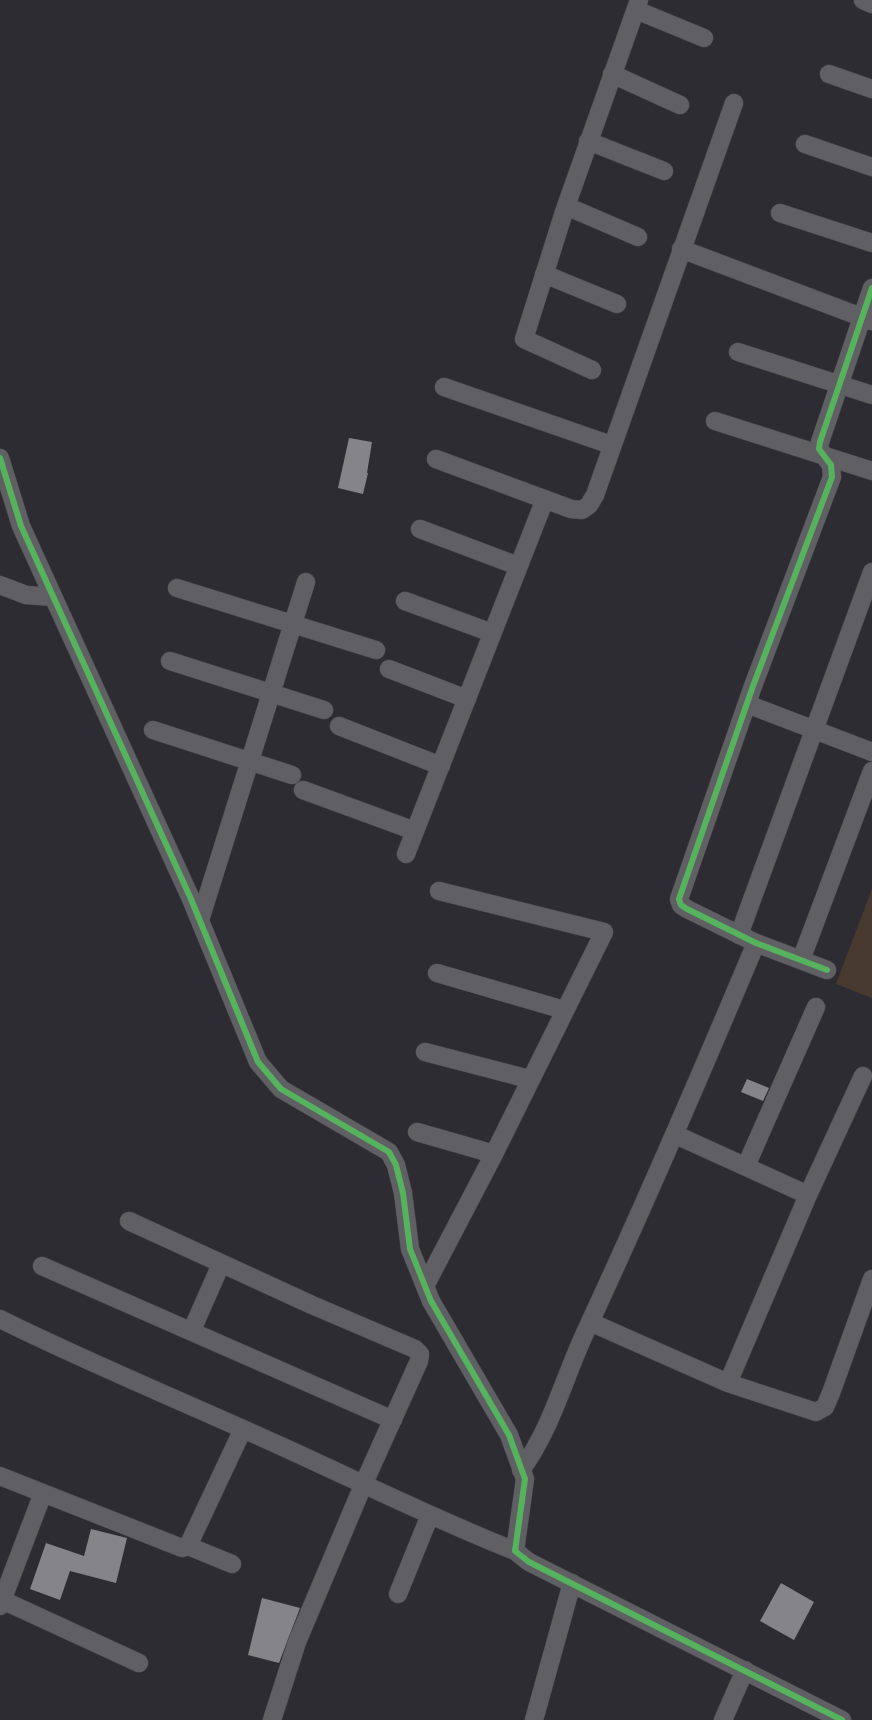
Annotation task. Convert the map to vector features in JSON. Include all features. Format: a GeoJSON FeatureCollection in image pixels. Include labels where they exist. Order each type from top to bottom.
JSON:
{"type":"FeatureCollection","features":[{"type":"Feature","properties":{"kind":"street"},"geometry":{"type":"LineString","coordinates":[[863,0],[872,4]]}},
{"type":"Feature","properties":{"kind":"street"},"geometry":{"type":"LineString","coordinates":[[592,370],[524,339],[566,206],[638,5],[704,38]]}},
{"type":"Feature","properties":{"kind":"street"},"geometry":{"type":"LineString","coordinates":[[612,74],[680,105]]}},
{"type":"Feature","properties":{"kind":"street"},"geometry":{"type":"LineString","coordinates":[[828,74],[872,88]]}},
{"type":"Feature","properties":{"kind":"street"},"geometry":{"type":"LineString","coordinates":[[436,459],[571,508],[582,510],[589,505],[595,495],[611,445],[734,104]]}},
{"type":"Feature","properties":{"kind":"street"},"geometry":{"type":"LineString","coordinates":[[588,141],[664,171]]}},
{"type":"Feature","properties":{"kind":"street"},"geometry":{"type":"LineString","coordinates":[[805,144],[872,167]]}},
{"type":"Feature","properties":{"kind":"street"},"geometry":{"type":"LineString","coordinates":[[566,206],[638,237]]}},
{"type":"Feature","properties":{"kind":"street"},"geometry":{"type":"LineString","coordinates":[[780,213],[872,243]]}},
{"type":"Feature","properties":{"kind":"street"},"geometry":{"type":"LineString","coordinates":[[681,249],[867,319]]}},
{"type":"Feature","properties":{"kind":"street"},"geometry":{"type":"LineString","coordinates":[[544,274],[617,304]]}},
{"type":"Feature","properties":{"kind":"street"},"geometry":{"type":"LineString","coordinates":[[827,970],[739,935],[687,909],[681,905],[679,900],[747,704],[832,477],[831,465],[822,454],[820,442],[839,385],[867,319],[872,288]]}},
{"type":"Feature","properties":{"kind":"street"},"geometry":{"type":"LineString","coordinates":[[738,352],[872,395]]}},
{"type":"Feature","properties":{"kind":"street"},"geometry":{"type":"LineString","coordinates":[[444,387],[611,445]]}},
{"type":"Feature","properties":{"kind":"street"},"geometry":{"type":"LineString","coordinates":[[715,421],[872,471]]}},
{"type":"Feature","properties":{"kind":"street"},"geometry":{"type":"LineString","coordinates":[[0,458],[21,526],[200,920],[258,1062],[281,1088],[389,1152],[396,1164],[403,1193],[410,1249],[431,1301],[509,1436],[524,1479],[515,1551]]}},
{"type":"Feature","properties":{"kind":"street"},"geometry":{"type":"LineString","coordinates":[[406,854],[545,499]]}},
{"type":"Feature","properties":{"kind":"street"},"geometry":{"type":"LineString","coordinates":[[420,529],[518,566]]}},
{"type":"Feature","properties":{"kind":"street"},"geometry":{"type":"LineString","coordinates":[[739,935],[872,572]]}},
{"type":"Feature","properties":{"kind":"street"},"geometry":{"type":"LineString","coordinates":[[200,920],[306,582]]}},
{"type":"Feature","properties":{"kind":"street"},"geometry":{"type":"LineString","coordinates":[[0,585],[26,595],[53,597]]}},
{"type":"Feature","properties":{"kind":"street"},"geometry":{"type":"LineString","coordinates":[[178,588],[376,650]]}},
{"type":"Feature","properties":{"kind":"street"},"geometry":{"type":"LineString","coordinates":[[405,601],[492,633]]}},
{"type":"Feature","properties":{"kind":"street"},"geometry":{"type":"LineString","coordinates":[[170,661],[324,710]]}},
{"type":"Feature","properties":{"kind":"street"},"geometry":{"type":"LineString","coordinates":[[389,669],[466,699]]}},
{"type":"Feature","properties":{"kind":"street"},"geometry":{"type":"LineString","coordinates":[[747,704],[872,752]]}},
{"type":"Feature","properties":{"kind":"street"},"geometry":{"type":"LineString","coordinates":[[339,726],[440,766]]}},
{"type":"Feature","properties":{"kind":"street"},"geometry":{"type":"LineString","coordinates":[[153,730],[292,774]]}},
{"type":"Feature","properties":{"kind":"street"},"geometry":{"type":"LineString","coordinates":[[801,960],[872,771]]}},
{"type":"Feature","properties":{"kind":"street"},"geometry":{"type":"LineString","coordinates":[[303,790],[415,832]]}},
{"type":"Feature","properties":{"kind":"street"},"geometry":{"type":"LineString","coordinates":[[425,1286],[494,1154],[529,1078],[604,932],[439,891]]}},
{"type":"Feature","properties":{"kind":"street"},"geometry":{"type":"LineString","coordinates":[[521,1470],[536,1451],[590,1322],[676,1134],[756,943]]}},
{"type":"Feature","properties":{"kind":"street"},"geometry":{"type":"LineString","coordinates":[[437,973],[564,1010]]}},
{"type":"Feature","properties":{"kind":"street"},"geometry":{"type":"LineString","coordinates":[[746,1166],[816,1007]]}},
{"type":"Feature","properties":{"kind":"street"},"geometry":{"type":"LineString","coordinates":[[425,1052],[529,1078]]}},
{"type":"Feature","properties":{"kind":"street"},"geometry":{"type":"LineString","coordinates":[[728,1382],[808,1195],[863,1076]]}},
{"type":"Feature","properties":{"kind":"street"},"geometry":{"type":"LineString","coordinates":[[417,1132],[494,1154]]}},
{"type":"Feature","properties":{"kind":"street"},"geometry":{"type":"LineString","coordinates":[[676,1134],[808,1195]]}},
{"type":"Feature","properties":{"kind":"street"},"geometry":{"type":"LineString","coordinates":[[129,1221],[221,1264],[415,1349],[420,1354],[420,1361],[364,1483],[297,1642],[272,1720]]}},
{"type":"Feature","properties":{"kind":"street"},"geometry":{"type":"LineString","coordinates":[[192,1330],[221,1264]]}},
{"type":"Feature","properties":{"kind":"street"},"geometry":{"type":"LineString","coordinates":[[42,1266],[192,1330],[393,1420]]}},
{"type":"Feature","properties":{"kind":"street"},"geometry":{"type":"LineString","coordinates":[[590,1322],[728,1382],[816,1412],[825,1407],[872,1280]]}},
{"type":"Feature","properties":{"kind":"street"},"geometry":{"type":"LineString","coordinates":[[0,1319],[60,1348],[364,1483],[430,1515],[515,1551],[529,1562],[842,1720]]}},
{"type":"Feature","properties":{"kind":"street"},"geometry":{"type":"LineString","coordinates":[[188,1546],[243,1429]]}},
{"type":"Feature","properties":{"kind":"street"},"geometry":{"type":"LineString","coordinates":[[0,1476],[174,1546],[182,1548],[188,1546],[232,1564]]}},
{"type":"Feature","properties":{"kind":"street"},"geometry":{"type":"LineString","coordinates":[[43,1493],[1,1603],[139,1663]]}},
{"type":"Feature","properties":{"kind":"street"},"geometry":{"type":"LineString","coordinates":[[398,1594],[430,1515]]}},
{"type":"Feature","properties":{"kind":"street"},"geometry":{"type":"LineString","coordinates":[[534,1720],[572,1584]]}},
{"type":"Feature","properties":{"kind":"street"},"geometry":{"type":"LineString","coordinates":[[723,1720],[745,1670]]}},
{"type":"Feature","properties":{"kind":"shaded area"},"geometry":{"type":"Polygon","coordinates":[[[872,889],[872,998],[836,984],[872,889]]]}},
{"type":"Feature","properties":{"kind":"building"},"geometry":{"type":"Polygon","coordinates":[[[349,438],[372,442],[363,494],[338,488],[349,438]]]}},
{"type":"Feature","properties":{"kind":"building"},"geometry":{"type":"Polygon","coordinates":[[[747,1079],[769,1088],[763,1101],[741,1092],[747,1079]]]}},
{"type":"Feature","properties":{"kind":"building"},"geometry":{"type":"Polygon","coordinates":[[[91,1529],[127,1538],[116,1583],[70,1571],[60,1600],[30,1589],[46,1543],[84,1556],[91,1529]]]}},
{"type":"Feature","properties":{"kind":"building"},"geometry":{"type":"Polygon","coordinates":[[[781,1583],[814,1602],[794,1640],[760,1621],[781,1583]]]}},
{"type":"Feature","properties":{"kind":"building"},"geometry":{"type":"Polygon","coordinates":[[[262,1598],[300,1608],[279,1663],[248,1655],[262,1598]]]}},
{"type":"Feature","properties":{"kind":"cycle path"},"geometry":{"type":"LineString","coordinates":[[827,970],[756,943],[687,909],[681,905],[679,899],[753,686],[832,477],[831,465],[819,449],[820,442],[872,288]]}},
{"type":"Feature","properties":{"kind":"cycle path"},"geometry":{"type":"LineString","coordinates":[[0,458],[21,526],[191,899],[258,1062],[281,1089],[389,1152],[396,1165],[403,1193],[410,1249],[431,1301],[509,1435],[525,1479],[515,1551],[529,1562],[842,1720]]}}]}
